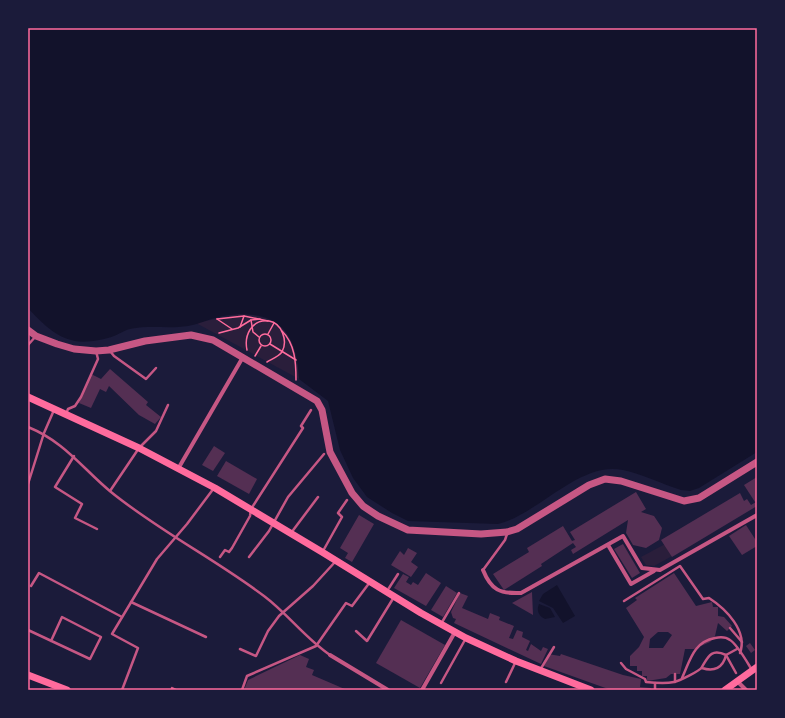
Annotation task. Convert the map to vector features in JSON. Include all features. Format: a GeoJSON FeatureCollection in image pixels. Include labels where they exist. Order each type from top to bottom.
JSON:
{"type":"FeatureCollection","features":[{"type":"Feature","properties":{"kind":"main road"},"geometry":{"type":"LineString","coordinates":[[28,397],[139,448],[215,488],[337,560],[394,597],[466,638],[516,661],[581,688],[591,690]]}},
{"type":"Feature","properties":{"kind":"main road"},"geometry":{"type":"LineString","coordinates":[[725,690],[755,669]]}},
{"type":"Feature","properties":{"kind":"main road"},"geometry":{"type":"LineString","coordinates":[[28,675],[54,688],[67,690]]}},
{"type":"Feature","properties":{"kind":"street"},"geometry":{"type":"LineString","coordinates":[[28,330],[36,336],[74,349],[96,351],[109,350],[145,341],[191,335],[213,340],[246,356],[317,401],[322,410],[330,452],[352,493],[363,506],[378,516],[408,530],[481,534],[507,532],[517,529],[589,485],[605,479],[621,481],[684,501],[699,498],[757,462]]}},
{"type":"Feature","properties":{"kind":"street"},"geometry":{"type":"LineString","coordinates":[[178,468],[246,356]]}},
{"type":"Feature","properties":{"kind":"street"},"geometry":{"type":"LineString","coordinates":[[483,570],[487,580],[496,589],[509,593],[521,593],[623,536],[642,568],[660,570],[757,515]]}},
{"type":"Feature","properties":{"kind":"street"},"geometry":{"type":"LineString","coordinates":[[608,545],[631,584],[654,570]]}},
{"type":"Feature","properties":{"kind":"street"},"geometry":{"type":"LineString","coordinates":[[422,690],[455,632]]}},
{"type":"Feature","properties":{"kind":"street"},"geometry":{"type":"LineString","coordinates":[[330,655],[388,690]]}},
{"type":"Feature","properties":{"kind":"street"},"geometry":{"type":"LineString","coordinates":[[738,682],[746,690]]}},
{"type":"Feature","properties":{"kind":"lane"},"geometry":{"type":"LineString","coordinates":[[28,345],[36,336]]}},
{"type":"Feature","properties":{"kind":"lane"},"geometry":{"type":"LineString","coordinates":[[109,350],[114,356],[146,379],[156,368]]}},
{"type":"Feature","properties":{"kind":"lane"},"geometry":{"type":"LineString","coordinates":[[65,415],[68,410],[75,406],[81,397],[98,359],[96,351]]}},
{"type":"Feature","properties":{"kind":"lane"},"geometry":{"type":"LineString","coordinates":[[110,491],[139,448],[156,431],[168,405]]}},
{"type":"Feature","properties":{"kind":"lane"},"geometry":{"type":"LineString","coordinates":[[28,484],[44,433],[54,410]]}},
{"type":"Feature","properties":{"kind":"lane"},"geometry":{"type":"LineString","coordinates":[[220,557],[225,550],[229,552],[232,548],[250,516],[251,509],[303,428],[301,426],[311,410]]}},
{"type":"Feature","properties":{"kind":"lane"},"geometry":{"type":"LineString","coordinates":[[28,427],[44,433],[74,456],[110,491],[176,537],[217,563],[284,611],[316,646],[330,655]]}},
{"type":"Feature","properties":{"kind":"lane"},"geometry":{"type":"LineString","coordinates":[[249,557],[269,531],[288,497],[324,454]]}},
{"type":"Feature","properties":{"kind":"lane"},"geometry":{"type":"LineString","coordinates":[[74,456],[54,486],[82,504],[75,518],[97,529]]}},
{"type":"Feature","properties":{"kind":"lane"},"geometry":{"type":"LineString","coordinates":[[122,690],[138,648],[112,634],[148,572],[215,488]]}},
{"type":"Feature","properties":{"kind":"lane"},"geometry":{"type":"LineString","coordinates":[[291,533],[318,497]]}},
{"type":"Feature","properties":{"kind":"lane"},"geometry":{"type":"LineString","coordinates":[[322,552],[342,517],[338,513],[347,500]]}},
{"type":"Feature","properties":{"kind":"lane"},"geometry":{"type":"LineString","coordinates":[[483,570],[505,540],[507,532]]}},
{"type":"Feature","properties":{"kind":"lane"},"geometry":{"type":"LineString","coordinates":[[240,650],[256,656],[268,631],[284,611],[312,586],[337,560]]}},
{"type":"Feature","properties":{"kind":"lane"},"geometry":{"type":"LineString","coordinates":[[624,601],[680,566],[703,599],[709,598],[718,603],[730,617],[742,637],[743,642],[740,653]]}},
{"type":"Feature","properties":{"kind":"lane"},"geometry":{"type":"LineString","coordinates":[[31,586],[39,573],[122,617]]}},
{"type":"Feature","properties":{"kind":"lane"},"geometry":{"type":"LineString","coordinates":[[388,588],[398,574]]}},
{"type":"Feature","properties":{"kind":"lane"},"geometry":{"type":"LineString","coordinates":[[242,690],[247,676],[316,646],[346,603],[352,606],[370,582]]}},
{"type":"Feature","properties":{"kind":"lane"},"geometry":{"type":"LineString","coordinates":[[441,624],[459,593]]}},
{"type":"Feature","properties":{"kind":"lane"},"geometry":{"type":"LineString","coordinates":[[356,631],[366,640],[394,597]]}},
{"type":"Feature","properties":{"kind":"lane"},"geometry":{"type":"LineString","coordinates":[[131,602],[206,637]]}},
{"type":"Feature","properties":{"kind":"lane"},"geometry":{"type":"LineString","coordinates":[[28,630],[90,659],[100,637],[62,617],[51,640]]}},
{"type":"Feature","properties":{"kind":"lane"},"geometry":{"type":"LineString","coordinates":[[730,628],[743,642]]}},
{"type":"Feature","properties":{"kind":"lane"},"geometry":{"type":"LineString","coordinates":[[682,679],[692,653],[703,642],[723,637],[731,640],[740,653],[755,669]]}},
{"type":"Feature","properties":{"kind":"lane"},"geometry":{"type":"LineString","coordinates":[[441,683],[466,638]]}},
{"type":"Feature","properties":{"kind":"lane"},"geometry":{"type":"LineString","coordinates":[[540,670],[554,646]]}},
{"type":"Feature","properties":{"kind":"lane"},"geometry":{"type":"LineString","coordinates":[[702,668],[712,670],[718,668],[723,665],[726,655],[737,649]]}},
{"type":"Feature","properties":{"kind":"lane"},"geometry":{"type":"LineString","coordinates":[[621,663],[626,669],[644,679],[646,682],[675,682],[702,668],[706,659],[716,652],[726,655],[736,673]]}},
{"type":"Feature","properties":{"kind":"lane"},"geometry":{"type":"LineString","coordinates":[[506,682],[516,661]]}},
{"type":"Feature","properties":{"kind":"lane"},"geometry":{"type":"LineString","coordinates":[[675,674],[675,682]]}},
{"type":"Feature","properties":{"kind":"lane"},"geometry":{"type":"LineString","coordinates":[[655,683],[655,690]]}},
{"type":"Feature","properties":{"kind":"lane"},"geometry":{"type":"LineString","coordinates":[[172,690],[172,688],[176,690]]}},
{"type":"Feature","properties":{"kind":"path"},"geometry":{"type":"LineString","coordinates":[[240,327],[244,316]]}},
{"type":"Feature","properties":{"kind":"path"},"geometry":{"type":"LineString","coordinates":[[233,330],[217,319],[244,316],[262,318],[280,328],[287,336],[296,360],[296,382]]}},
{"type":"Feature","properties":{"kind":"path"},"geometry":{"type":"LineString","coordinates":[[213,335],[233,330],[251,320],[262,318]]}},
{"type":"Feature","properties":{"kind":"path"},"geometry":{"type":"LineString","coordinates":[[251,320],[253,332],[259,337]]}},
{"type":"Feature","properties":{"kind":"path"},"geometry":{"type":"LineString","coordinates":[[246,356],[246,339],[248,332],[253,326],[269,322]]}},
{"type":"Feature","properties":{"kind":"path"},"geometry":{"type":"LineString","coordinates":[[267,335],[274,324]]}},
{"type":"Feature","properties":{"kind":"path"},"geometry":{"type":"LineString","coordinates":[[264,364],[278,356],[282,351],[285,339],[280,328]]}},
{"type":"Feature","properties":{"kind":"path"},"geometry":{"type":"LineString","coordinates":[[259,337],[263,334],[267,335]]}},
{"type":"Feature","properties":{"kind":"path"},"geometry":{"type":"LineString","coordinates":[[267,335],[271,340],[270,344]]}},
{"type":"Feature","properties":{"kind":"path"},"geometry":{"type":"LineString","coordinates":[[259,337],[258,342],[261,346]]}},
{"type":"Feature","properties":{"kind":"path"},"geometry":{"type":"LineString","coordinates":[[270,344],[296,360]]}},
{"type":"Feature","properties":{"kind":"path"},"geometry":{"type":"LineString","coordinates":[[261,346],[267,346],[270,344]]}},
{"type":"Feature","properties":{"kind":"path"},"geometry":{"type":"LineString","coordinates":[[254,358],[261,346]]}},
{"type":"Feature","properties":{"kind":"shaded area"},"geometry":{"type":"Polygon","coordinates":[[[28,28],[757,28],[757,452],[699,488],[690,491],[681,490],[623,470],[607,469],[591,473],[575,480],[529,510],[498,524],[408,521],[367,497],[353,478],[340,450],[328,401],[299,379],[297,361],[288,335],[279,325],[269,319],[256,315],[241,314],[223,316],[188,326],[144,327],[130,329],[100,340],[79,342],[61,336],[43,324],[28,308],[28,28]]]}},
{"type":"Feature","properties":{"kind":"shaded area"},"geometry":{"type":"Polygon","coordinates":[[[239,314],[267,319],[277,324],[285,331],[291,340],[295,351],[299,379],[196,323],[239,314]]]}},
{"type":"Feature","properties":{"kind":"shaded area"},"geometry":{"type":"Polygon","coordinates":[[[667,543],[674,555],[654,566],[646,565],[641,557],[667,543]]]}},
{"type":"Feature","properties":{"kind":"shaded area"},"geometry":{"type":"Polygon","coordinates":[[[557,585],[575,616],[563,623],[553,608],[539,601],[543,594],[557,585]]]}},
{"type":"Feature","properties":{"kind":"shaded area"},"geometry":{"type":"Polygon","coordinates":[[[539,604],[550,608],[555,617],[545,619],[541,616],[538,611],[539,604]]]}},
{"type":"Feature","properties":{"kind":"building"},"geometry":{"type":"Polygon","coordinates":[[[110,369],[148,402],[146,405],[161,417],[155,424],[139,415],[109,386],[106,392],[100,389],[91,408],[79,403],[91,374],[101,379],[110,369]]]}},
{"type":"Feature","properties":{"kind":"building"},"geometry":{"type":"Polygon","coordinates":[[[214,446],[225,453],[213,471],[202,465],[214,446]]]}},
{"type":"Feature","properties":{"kind":"building"},"geometry":{"type":"Polygon","coordinates":[[[226,461],[257,479],[249,494],[217,476],[226,461]]]}},
{"type":"Feature","properties":{"kind":"building"},"geometry":{"type":"Polygon","coordinates":[[[757,477],[757,501],[755,502],[744,485],[757,477]]]}},
{"type":"Feature","properties":{"kind":"building"},"geometry":{"type":"Polygon","coordinates":[[[636,492],[646,509],[641,512],[654,516],[662,528],[659,540],[646,548],[633,545],[626,533],[628,520],[573,554],[571,550],[576,547],[573,543],[541,564],[542,566],[504,590],[493,574],[529,552],[527,548],[563,526],[572,541],[575,540],[570,532],[636,492]]]}},
{"type":"Feature","properties":{"kind":"building"},"geometry":{"type":"Polygon","coordinates":[[[740,493],[744,501],[747,499],[751,505],[756,502],[757,506],[672,557],[661,540],[740,493]]]}},
{"type":"Feature","properties":{"kind":"building"},"geometry":{"type":"Polygon","coordinates":[[[359,515],[374,524],[352,562],[345,558],[348,553],[340,548],[359,515]]]}},
{"type":"Feature","properties":{"kind":"building"},"geometry":{"type":"Polygon","coordinates":[[[746,525],[757,542],[757,546],[742,555],[729,536],[746,525]]]}},
{"type":"Feature","properties":{"kind":"building"},"geometry":{"type":"Polygon","coordinates":[[[623,544],[640,573],[632,578],[614,549],[623,544]]]}},
{"type":"Feature","properties":{"kind":"building"},"geometry":{"type":"Polygon","coordinates":[[[408,548],[417,553],[411,562],[418,567],[411,577],[391,565],[400,551],[404,555],[408,548]]]}},
{"type":"Feature","properties":{"kind":"building"},"geometry":{"type":"Polygon","coordinates":[[[426,573],[441,583],[426,606],[394,588],[403,574],[409,577],[406,582],[411,585],[413,582],[418,585],[426,573]]]}},
{"type":"Feature","properties":{"kind":"building"},"geometry":{"type":"Polygon","coordinates":[[[674,573],[696,606],[712,602],[713,607],[718,607],[718,616],[724,617],[732,626],[727,631],[718,623],[715,636],[710,642],[694,649],[685,649],[680,674],[671,674],[666,678],[647,681],[647,676],[642,676],[642,671],[637,671],[637,666],[630,666],[630,656],[639,647],[644,637],[626,608],[637,600],[635,598],[674,573]],[[658,632],[650,639],[649,648],[663,648],[672,635],[668,632],[658,632]]]}},
{"type":"Feature","properties":{"kind":"building"},"geometry":{"type":"Polygon","coordinates":[[[446,586],[457,593],[443,617],[431,610],[446,586]]]}},
{"type":"Feature","properties":{"kind":"building"},"geometry":{"type":"Polygon","coordinates":[[[532,592],[533,615],[512,603],[532,592]]]}},
{"type":"Feature","properties":{"kind":"building"},"geometry":{"type":"Polygon","coordinates":[[[460,593],[468,596],[462,608],[488,619],[490,613],[500,617],[499,620],[514,626],[509,638],[513,639],[517,630],[523,632],[522,637],[530,641],[526,650],[528,651],[531,644],[541,651],[543,647],[548,649],[541,664],[454,623],[456,619],[453,618],[451,612],[460,593]]]}},
{"type":"Feature","properties":{"kind":"building"},"geometry":{"type":"Polygon","coordinates":[[[401,620],[445,645],[420,688],[376,663],[401,620]]]}},
{"type":"Feature","properties":{"kind":"building"},"geometry":{"type":"Polygon","coordinates":[[[750,643],[755,650],[751,653],[746,646],[750,643]]]}},
{"type":"Feature","properties":{"kind":"building"},"geometry":{"type":"Polygon","coordinates":[[[548,654],[560,656],[561,654],[623,675],[641,679],[640,687],[651,688],[651,690],[611,690],[544,666],[548,654]]]}},
{"type":"Feature","properties":{"kind":"building"},"geometry":{"type":"Polygon","coordinates":[[[300,655],[309,659],[306,667],[314,670],[312,675],[347,690],[244,690],[248,680],[300,655]]]}}]}
